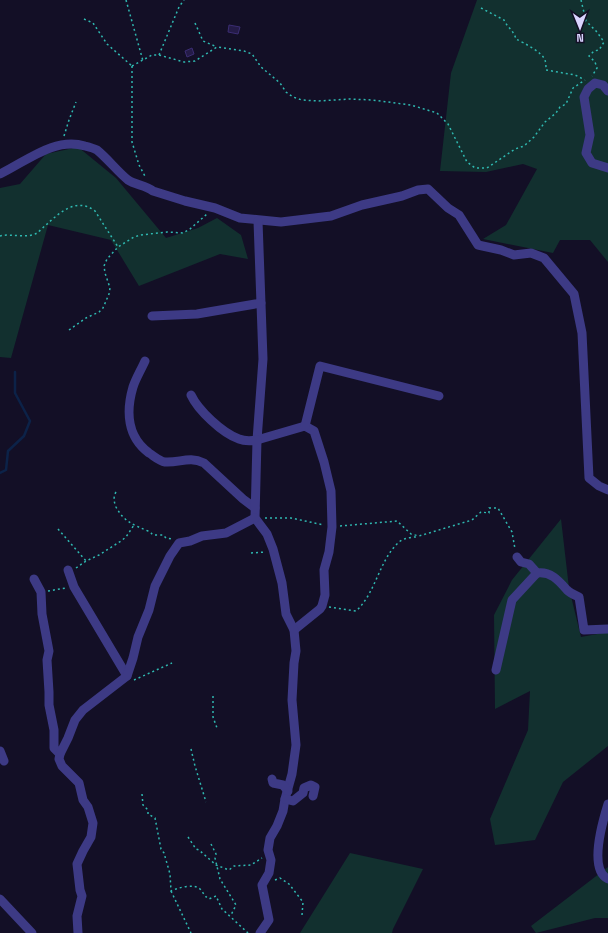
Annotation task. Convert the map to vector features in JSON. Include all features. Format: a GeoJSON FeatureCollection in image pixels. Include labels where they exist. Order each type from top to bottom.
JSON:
{"type":"FeatureCollection","features":[{"type":"Feature","properties":{"kind":"street"},"geometry":{"type":"LineString","coordinates":[[608,91],[603,85],[594,83],[588,89],[584,97],[590,135],[586,153],[592,163],[608,168]]}},
{"type":"Feature","properties":{"kind":"street"},"geometry":{"type":"LineString","coordinates":[[0,174],[38,153],[63,144],[81,145],[95,149],[108,159],[129,180],[150,188],[153,191],[215,208],[240,218],[258,221],[281,222],[331,216],[362,205],[402,196],[418,190],[428,189],[448,208],[459,215],[478,245],[501,250],[514,255],[531,253],[544,258],[574,294],[582,333],[589,478],[599,486],[608,490]]}},
{"type":"Feature","properties":{"kind":"street"},"geometry":{"type":"LineString","coordinates":[[258,221],[263,359],[257,440],[255,518],[267,534],[273,550],[282,582],[286,614],[294,630],[296,651],[292,700],[296,745],[292,774],[283,811],[270,838],[268,850],[271,860],[269,873],[262,885],[268,920],[260,933]]}},
{"type":"Feature","properties":{"kind":"street"},"geometry":{"type":"LineString","coordinates":[[152,316],[198,314],[261,303]]}},
{"type":"Feature","properties":{"kind":"street"},"geometry":{"type":"LineString","coordinates":[[145,362],[134,385],[129,409],[133,436],[137,442],[141,447],[165,462],[190,459],[204,463],[255,508]]}},
{"type":"Feature","properties":{"kind":"street"},"geometry":{"type":"LineString","coordinates":[[305,426],[320,366],[439,396]]}},
{"type":"Feature","properties":{"kind":"street"},"geometry":{"type":"LineString","coordinates":[[191,394],[194,401],[202,411],[225,431],[238,439],[248,441],[257,440],[305,426],[314,431],[324,462],[330,491],[332,526],[329,552],[324,570],[325,596],[320,609],[294,630]]}},
{"type":"Feature","properties":{"kind":"street"},"geometry":{"type":"LineString","coordinates":[[78,933],[77,916],[82,896],[77,864],[91,837],[93,823],[88,807],[83,800],[79,783],[62,766],[59,759],[60,754],[75,720],[83,710],[127,676],[138,637],[149,610],[155,586],[179,543],[190,541],[202,536],[226,532],[255,518]]}},
{"type":"Feature","properties":{"kind":"street"},"geometry":{"type":"LineString","coordinates":[[517,557],[522,562],[529,564],[537,572],[543,572],[551,575],[562,583],[568,590],[579,597],[584,630],[608,629]]}},
{"type":"Feature","properties":{"kind":"street"},"geometry":{"type":"LineString","coordinates":[[68,570],[74,586],[127,676]]}},
{"type":"Feature","properties":{"kind":"street"},"geometry":{"type":"LineString","coordinates":[[496,670],[512,600],[537,572]]}},
{"type":"Feature","properties":{"kind":"street"},"geometry":{"type":"LineString","coordinates":[[34,579],[41,592],[42,614],[48,651],[48,705],[54,730],[54,748],[60,754]]}},
{"type":"Feature","properties":{"kind":"street"},"geometry":{"type":"LineString","coordinates":[[0,751],[4,761]]}},
{"type":"Feature","properties":{"kind":"street"},"geometry":{"type":"LineString","coordinates":[[272,779],[273,783],[282,785],[286,795],[293,801],[303,793],[304,788],[311,785],[315,787],[313,796]]}},
{"type":"Feature","properties":{"kind":"street"},"geometry":{"type":"LineString","coordinates":[[608,804],[602,823],[597,860],[600,872],[605,878],[608,879]]}},
{"type":"Feature","properties":{"kind":"street"},"geometry":{"type":"LineString","coordinates":[[0,900],[32,933]]}},
{"type":"Feature","properties":{"kind":"path"},"geometry":{"type":"LineString","coordinates":[[126,0],[143,61]]}},
{"type":"Feature","properties":{"kind":"path"},"geometry":{"type":"LineString","coordinates":[[158,55],[179,7],[184,0]]}},
{"type":"Feature","properties":{"kind":"path"},"geometry":{"type":"LineString","coordinates":[[581,0],[586,21],[604,42],[600,50],[594,51],[589,56],[595,62],[597,68],[592,75],[594,83]]}},
{"type":"Feature","properties":{"kind":"path"},"geometry":{"type":"LineString","coordinates":[[481,8],[504,20],[515,34],[516,39],[528,45],[534,51],[539,52],[545,60],[546,70],[575,76],[594,83]]}},
{"type":"Feature","properties":{"kind":"path"},"geometry":{"type":"LineString","coordinates":[[84,19],[93,23],[107,44],[132,66],[132,142],[139,165],[146,178]]}},
{"type":"Feature","properties":{"kind":"path"},"geometry":{"type":"LineString","coordinates":[[195,23],[203,41],[217,47],[244,51],[252,54],[261,67],[280,83],[286,92],[293,98],[318,101],[350,99],[372,100],[411,106],[437,113],[448,124],[467,162],[475,168],[487,168],[492,163],[524,146],[534,137],[544,122],[556,113],[560,107],[566,104],[573,88],[584,80]]}},
{"type":"Feature","properties":{"kind":"path"},"geometry":{"type":"LineString","coordinates":[[132,66],[152,55],[158,55],[184,62],[195,61],[217,47]]}},
{"type":"Feature","properties":{"kind":"path"},"geometry":{"type":"LineString","coordinates":[[63,144],[67,125],[76,102]]}},
{"type":"Feature","properties":{"kind":"path"},"geometry":{"type":"LineString","coordinates":[[0,236],[31,235],[37,233],[52,219],[69,207],[77,205],[90,207],[95,211],[118,247]]}},
{"type":"Feature","properties":{"kind":"path"},"geometry":{"type":"LineString","coordinates":[[69,330],[103,308],[110,288],[104,266],[107,259],[118,247],[140,235],[167,232],[184,233],[215,208]]}},
{"type":"Feature","properties":{"kind":"path"},"geometry":{"type":"LineString","coordinates":[[116,492],[113,496],[115,505],[118,512],[124,519],[155,535],[163,535],[166,538],[174,540],[178,545]]}},
{"type":"Feature","properties":{"kind":"path"},"geometry":{"type":"LineString","coordinates":[[322,606],[356,611],[364,604],[389,556],[400,542],[409,537],[419,536],[472,520],[481,512],[489,513],[489,508],[498,508],[512,532],[517,557]]}},
{"type":"Feature","properties":{"kind":"path"},"geometry":{"type":"LineString","coordinates":[[255,518],[291,518],[332,526],[397,521],[411,534],[419,536]]}},
{"type":"Feature","properties":{"kind":"path"},"geometry":{"type":"LineString","coordinates":[[68,570],[75,569],[121,541],[134,525]]}},
{"type":"Feature","properties":{"kind":"path"},"geometry":{"type":"LineString","coordinates":[[58,529],[86,561]]}},
{"type":"Feature","properties":{"kind":"path"},"geometry":{"type":"LineString","coordinates":[[251,553],[262,553],[273,550]]}},
{"type":"Feature","properties":{"kind":"path"},"geometry":{"type":"LineString","coordinates":[[41,592],[74,586]]}},
{"type":"Feature","properties":{"kind":"path"},"geometry":{"type":"LineString","coordinates":[[127,676],[131,681],[172,663]]}},
{"type":"Feature","properties":{"kind":"path"},"geometry":{"type":"LineString","coordinates":[[213,696],[213,717],[217,728]]}},
{"type":"Feature","properties":{"kind":"path"},"geometry":{"type":"LineString","coordinates":[[191,749],[206,802]]}},
{"type":"Feature","properties":{"kind":"path"},"geometry":{"type":"LineString","coordinates":[[142,794],[143,806],[148,810],[148,814],[155,818],[161,849],[164,853],[170,874],[171,891],[191,933]]}},
{"type":"Feature","properties":{"kind":"path"},"geometry":{"type":"LineString","coordinates":[[188,837],[196,849],[216,865],[229,870],[234,866],[251,865],[262,857],[268,850]]}},
{"type":"Feature","properties":{"kind":"path"},"geometry":{"type":"LineString","coordinates":[[211,844],[216,854],[216,865],[220,879],[236,905],[231,915]]}},
{"type":"Feature","properties":{"kind":"path"},"geometry":{"type":"LineString","coordinates":[[262,885],[280,878],[289,884],[303,902],[302,915]]}},
{"type":"Feature","properties":{"kind":"path"},"geometry":{"type":"LineString","coordinates":[[171,891],[177,888],[194,886],[200,888],[203,895],[209,899],[216,896],[222,909],[231,915],[248,933]]}},
{"type":"Feature","properties":{"kind":"green space"},"geometry":{"type":"Polygon","coordinates":[[[477,0],[608,0],[608,262],[590,240],[560,240],[553,253],[483,239],[506,225],[537,169],[523,164],[486,172],[440,171],[451,73],[477,0]]]}},
{"type":"Feature","properties":{"kind":"green space"},"geometry":{"type":"Polygon","coordinates":[[[78,147],[116,178],[166,238],[198,228],[217,218],[241,235],[248,259],[220,254],[139,286],[111,240],[48,225],[11,358],[0,357],[0,188],[20,184],[46,154],[78,147]]]}},
{"type":"Feature","properties":{"kind":"green space"},"geometry":{"type":"Polygon","coordinates":[[[561,519],[569,588],[581,637],[608,632],[608,746],[563,782],[535,840],[495,845],[490,819],[528,730],[530,691],[495,709],[494,615],[512,580],[561,519]]]}},
{"type":"Feature","properties":{"kind":"green space"},"geometry":{"type":"Polygon","coordinates":[[[350,853],[423,869],[392,933],[300,933],[350,853]]]}},
{"type":"Feature","properties":{"kind":"green space"},"geometry":{"type":"Polygon","coordinates":[[[608,867],[608,918],[595,918],[536,933],[531,926],[608,867]]]}},
{"type":"Feature","properties":{"kind":"building"},"geometry":{"type":"Polygon","coordinates":[[[229,25],[240,27],[238,34],[228,32],[229,25]]]}},
{"type":"Feature","properties":{"kind":"building"},"geometry":{"type":"Polygon","coordinates":[[[192,48],[194,54],[187,57],[185,51],[192,48]]]}},
{"type":"Feature","properties":{"kind":"waterway"},"geometry":{"type":"LineString","coordinates":[[0,473],[6,470],[8,451],[24,436],[30,421],[15,393],[15,372]]}}]}
